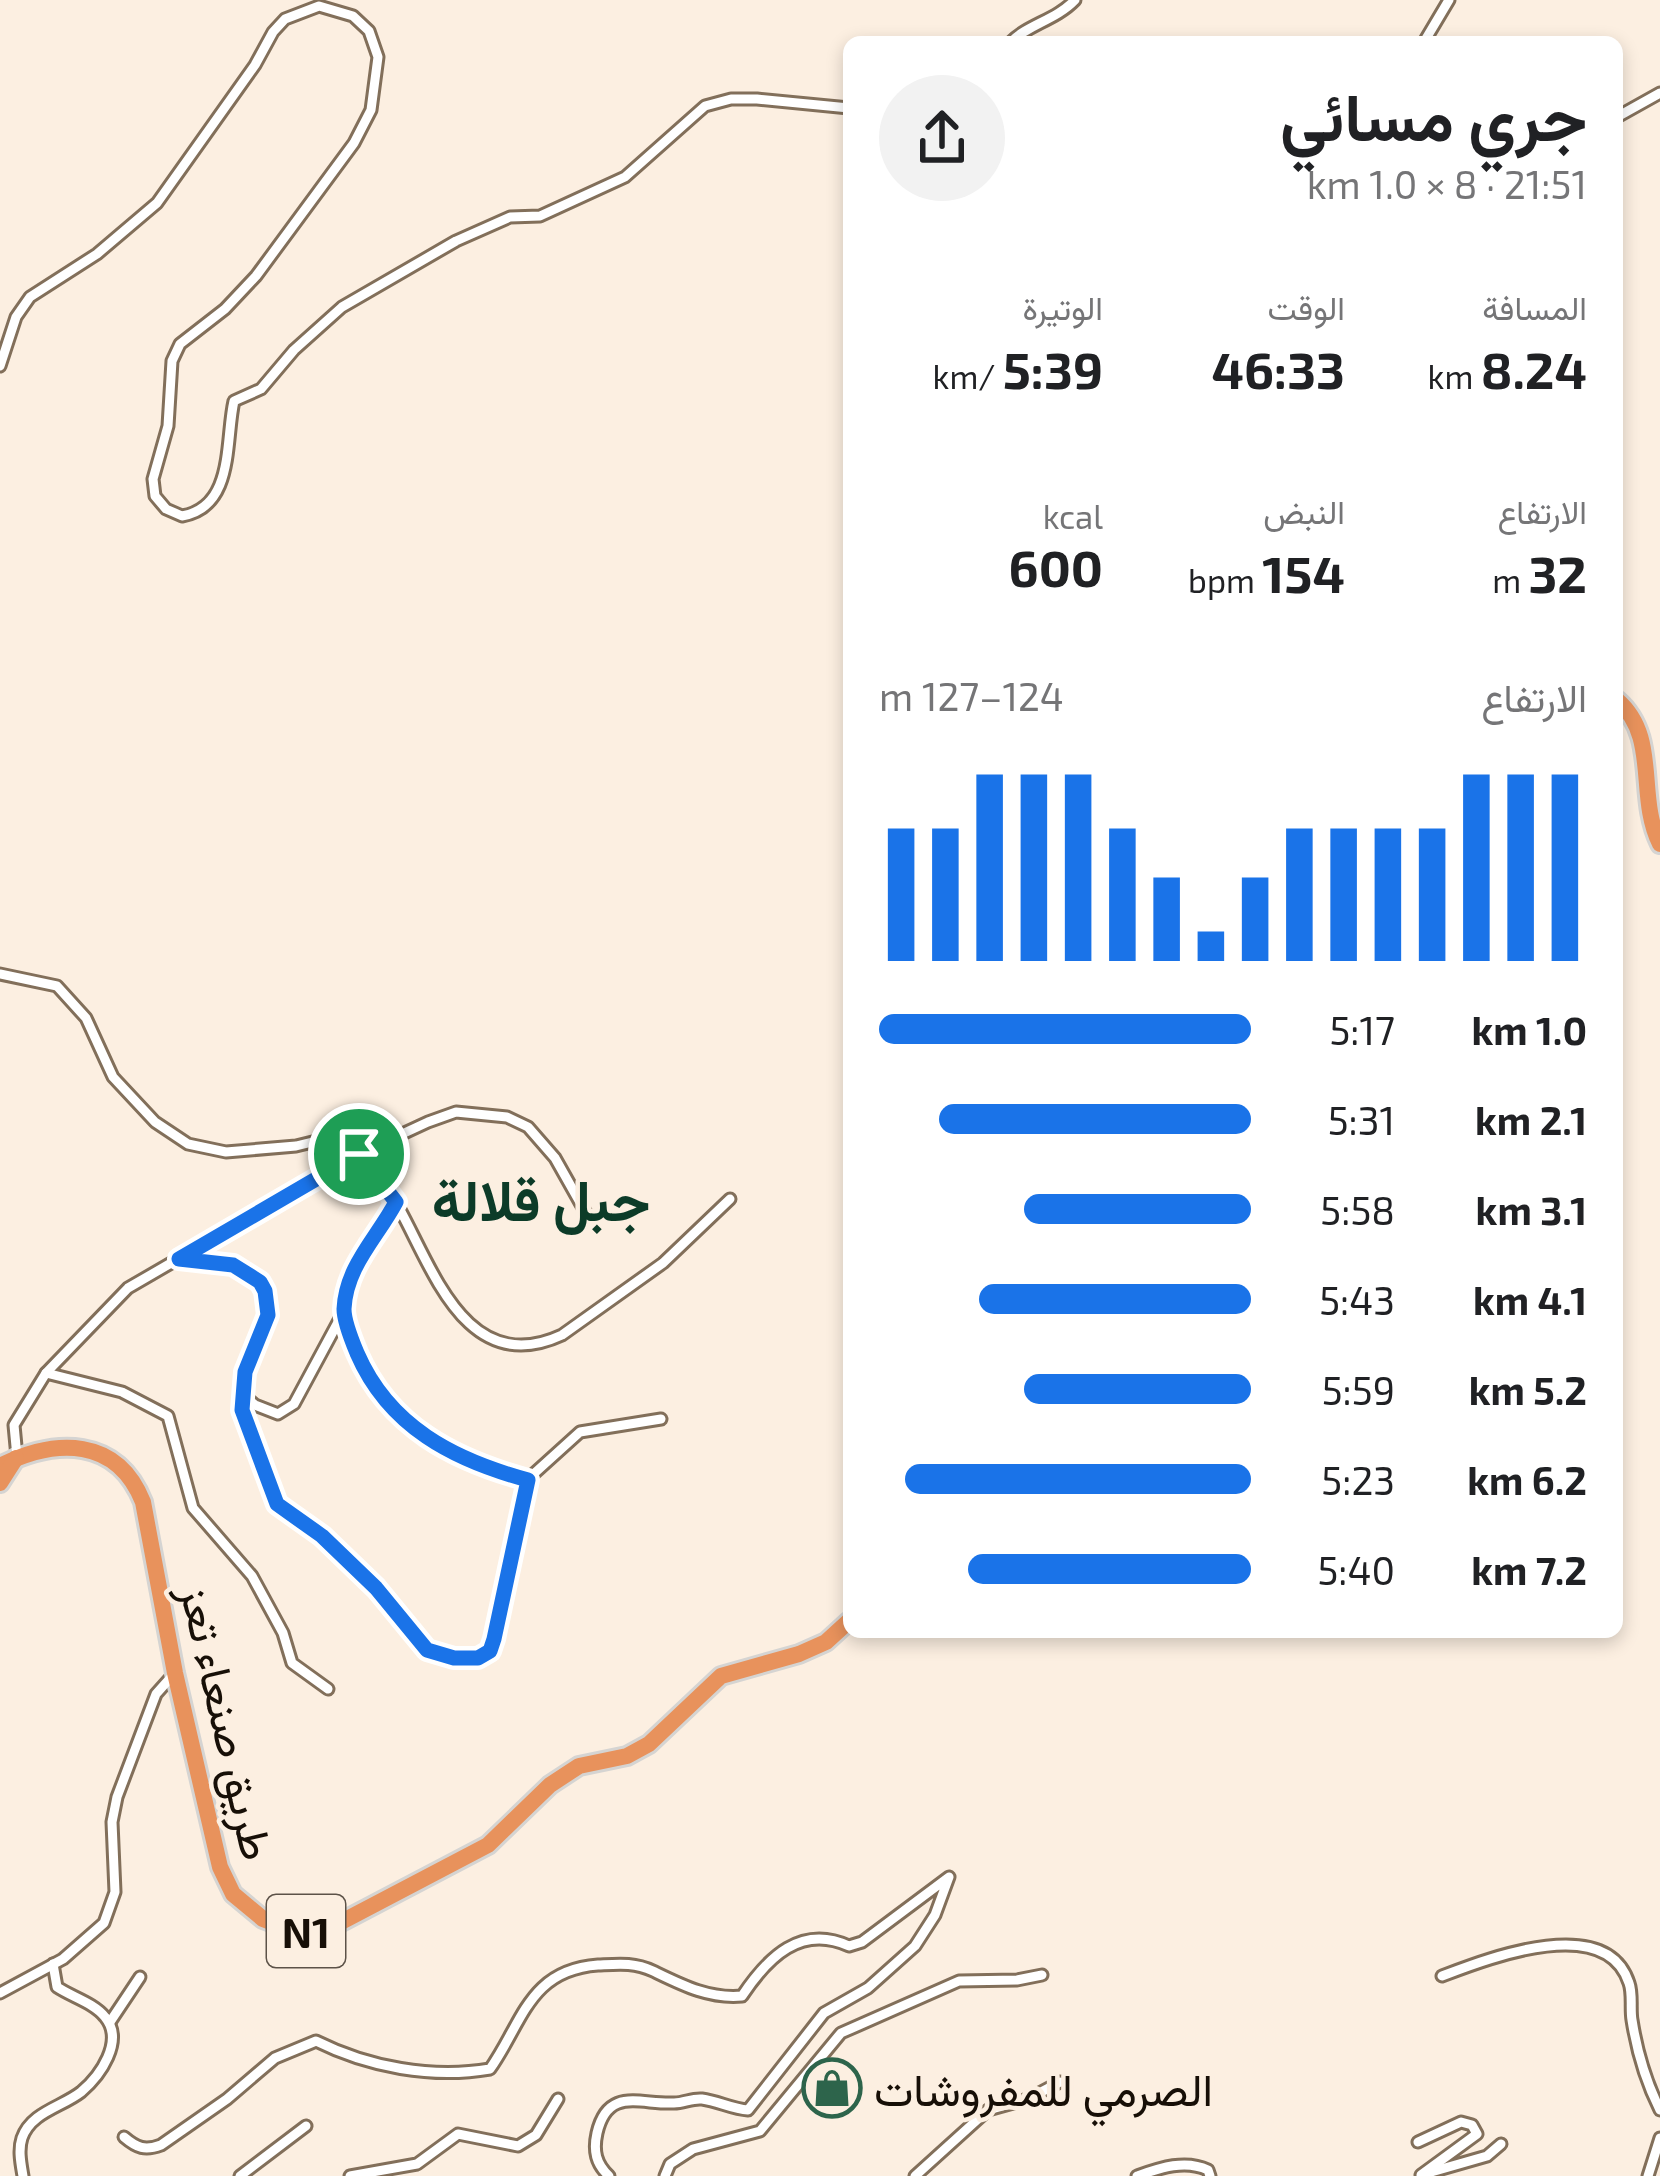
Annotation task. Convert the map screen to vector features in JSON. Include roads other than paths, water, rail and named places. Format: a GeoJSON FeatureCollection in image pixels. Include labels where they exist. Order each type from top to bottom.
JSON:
{"type":"FeatureCollection","features":[{"type":"Feature","properties":{"kind":"highway"},"geometry":{"type":"LineString","coordinates":[[1623,705],[1634,713],[1644,735],[1652,823],[1660,844]]}},
{"type":"Feature","properties":{"kind":"highway","name":"طريق صنعاء تعز"},"geometry":{"type":"LineString","coordinates":[[8,1462],[68,1446],[119,1465],[135,1481],[212,1836],[233,1894],[263,1919],[289,1929],[326,1930],[488,1845],[550,1786],[579,1766],[626,1756],[650,1744],[721,1676],[799,1654],[826,1642],[843,1626]]}},
{"type":"Feature","properties":{"kind":"highway"},"geometry":{"type":"LineString","coordinates":[[0,1484],[8,1462]]}},
{"type":"Feature","properties":{"kind":"street"},"geometry":{"type":"LineString","coordinates":[[1015,36],[1042,26],[1075,0]]}},
{"type":"Feature","properties":{"kind":"street"},"geometry":{"type":"LineString","coordinates":[[1428,36],[1449,0]]}},
{"type":"Feature","properties":{"kind":"street"},"geometry":{"type":"LineString","coordinates":[[0,366],[16,317],[30,297],[97,254],[157,202],[255,65],[273,32],[298,11],[319,6],[339,9],[369,31],[378,57],[371,110],[344,159],[256,276],[225,309],[180,344],[172,361],[168,426],[152,479],[155,496],[166,509],[182,516],[206,507],[216,493],[230,452],[234,401],[261,389],[293,350],[342,307],[456,241],[511,217],[541,216],[625,177],[705,106],[758,99],[843,107]]}},
{"type":"Feature","properties":{"kind":"street"},"geometry":{"type":"LineString","coordinates":[[1623,114],[1660,93]]}},
{"type":"Feature","properties":{"kind":"street"},"geometry":{"type":"LineString","coordinates":[[0,974],[57,986],[86,1018],[113,1077],[155,1122],[188,1144],[205,1150],[254,1151],[337,1136],[348,1140],[396,1202],[447,1301],[489,1336],[524,1344],[546,1342],[663,1263],[730,1199]]}},
{"type":"Feature","properties":{"kind":"street"},"geometry":{"type":"LineString","coordinates":[[8,1462],[14,1425],[46,1373],[128,1288],[359,1154],[456,1112],[508,1117],[528,1126],[555,1158],[586,1214]]}},
{"type":"Feature","properties":{"kind":"street"},"geometry":{"type":"LineString","coordinates":[[242,1394],[266,1411],[287,1412],[344,1312],[358,1259],[396,1202]]}},
{"type":"Feature","properties":{"kind":"street"},"geometry":{"type":"LineString","coordinates":[[179,1259],[233,1265],[260,1282],[268,1315],[245,1372],[242,1410],[277,1504],[322,1536],[376,1588],[427,1650],[437,1655],[478,1658],[490,1651],[528,1480],[580,1432],[661,1419]]}},
{"type":"Feature","properties":{"kind":"street"},"geometry":{"type":"LineString","coordinates":[[344,1312],[366,1373],[399,1418],[450,1452],[528,1480]]}},
{"type":"Feature","properties":{"kind":"street"},"geometry":{"type":"LineString","coordinates":[[46,1373],[122,1392],[168,1416],[193,1508],[252,1576],[284,1633],[292,1663],[328,1689]]}},
{"type":"Feature","properties":{"kind":"street"},"geometry":{"type":"LineString","coordinates":[[0,1993],[85,1943],[104,1923],[112,1907],[112,1822],[117,1797],[156,1694],[175,1673]]}},
{"type":"Feature","properties":{"kind":"street"},"geometry":{"type":"LineString","coordinates":[[124,2137],[148,2150],[161,2145],[275,2058],[316,2041],[404,2069],[470,2073],[490,2069],[513,2036],[527,2002],[567,1970],[630,1963],[686,1988],[742,1996],[772,1956],[811,1937],[833,1938],[849,1946],[862,1942],[949,1877],[935,1915],[905,1957],[868,1988],[824,2013],[748,2110],[694,2098],[676,2104],[625,2100],[609,2109],[599,2125],[595,2152],[609,2176]]}},
{"type":"Feature","properties":{"kind":"street"},"geometry":{"type":"LineString","coordinates":[[1442,1976],[1543,1945],[1597,1951],[1618,1966],[1629,1984],[1637,2049],[1660,2110]]}},
{"type":"Feature","properties":{"kind":"street"},"geometry":{"type":"LineString","coordinates":[[23,2176],[20,2155],[26,2131],[33,2121],[80,2092],[106,2063],[112,2045],[110,2022],[57,1987],[53,1964]]}},
{"type":"Feature","properties":{"kind":"street"},"geometry":{"type":"LineString","coordinates":[[665,2176],[670,2164],[693,2149],[760,2132],[841,2033],[959,1981],[1042,1975]]}},
{"type":"Feature","properties":{"kind":"street"},"geometry":{"type":"LineString","coordinates":[[110,2022],[140,1977]]}},
{"type":"Feature","properties":{"kind":"street"},"geometry":{"type":"LineString","coordinates":[[915,2176],[988,2110],[1028,2099],[1060,2082]]}},
{"type":"Feature","properties":{"kind":"street"},"geometry":{"type":"LineString","coordinates":[[350,2176],[417,2164],[458,2134],[518,2146],[536,2135],[558,2099]]}},
{"type":"Feature","properties":{"kind":"street"},"geometry":{"type":"LineString","coordinates":[[1418,2142],[1461,2122],[1472,2125],[1477,2134],[1419,2175]]}},
{"type":"Feature","properties":{"kind":"street"},"geometry":{"type":"LineString","coordinates":[[240,2176],[306,2126]]}},
{"type":"Feature","properties":{"kind":"street"},"geometry":{"type":"LineString","coordinates":[[1648,2176],[1660,2138]]}},
{"type":"Feature","properties":{"kind":"street"},"geometry":{"type":"LineString","coordinates":[[1419,2175],[1487,2156],[1502,2144]]}},
{"type":"Feature","properties":{"kind":"street"},"geometry":{"type":"LineString","coordinates":[[1137,2176],[1181,2164],[1200,2166],[1210,2176]]}},
{"type":"Feature","properties":{"kind":"place","name":"الصرمي للمفروشات"},"geometry":{"type":"Point","coordinates":[832,2088]}},
{"type":"Feature","properties":{"kind":"district","name":"جبل قلالة"},"geometry":{"type":"Point","coordinates":[541,1198]}}]}
